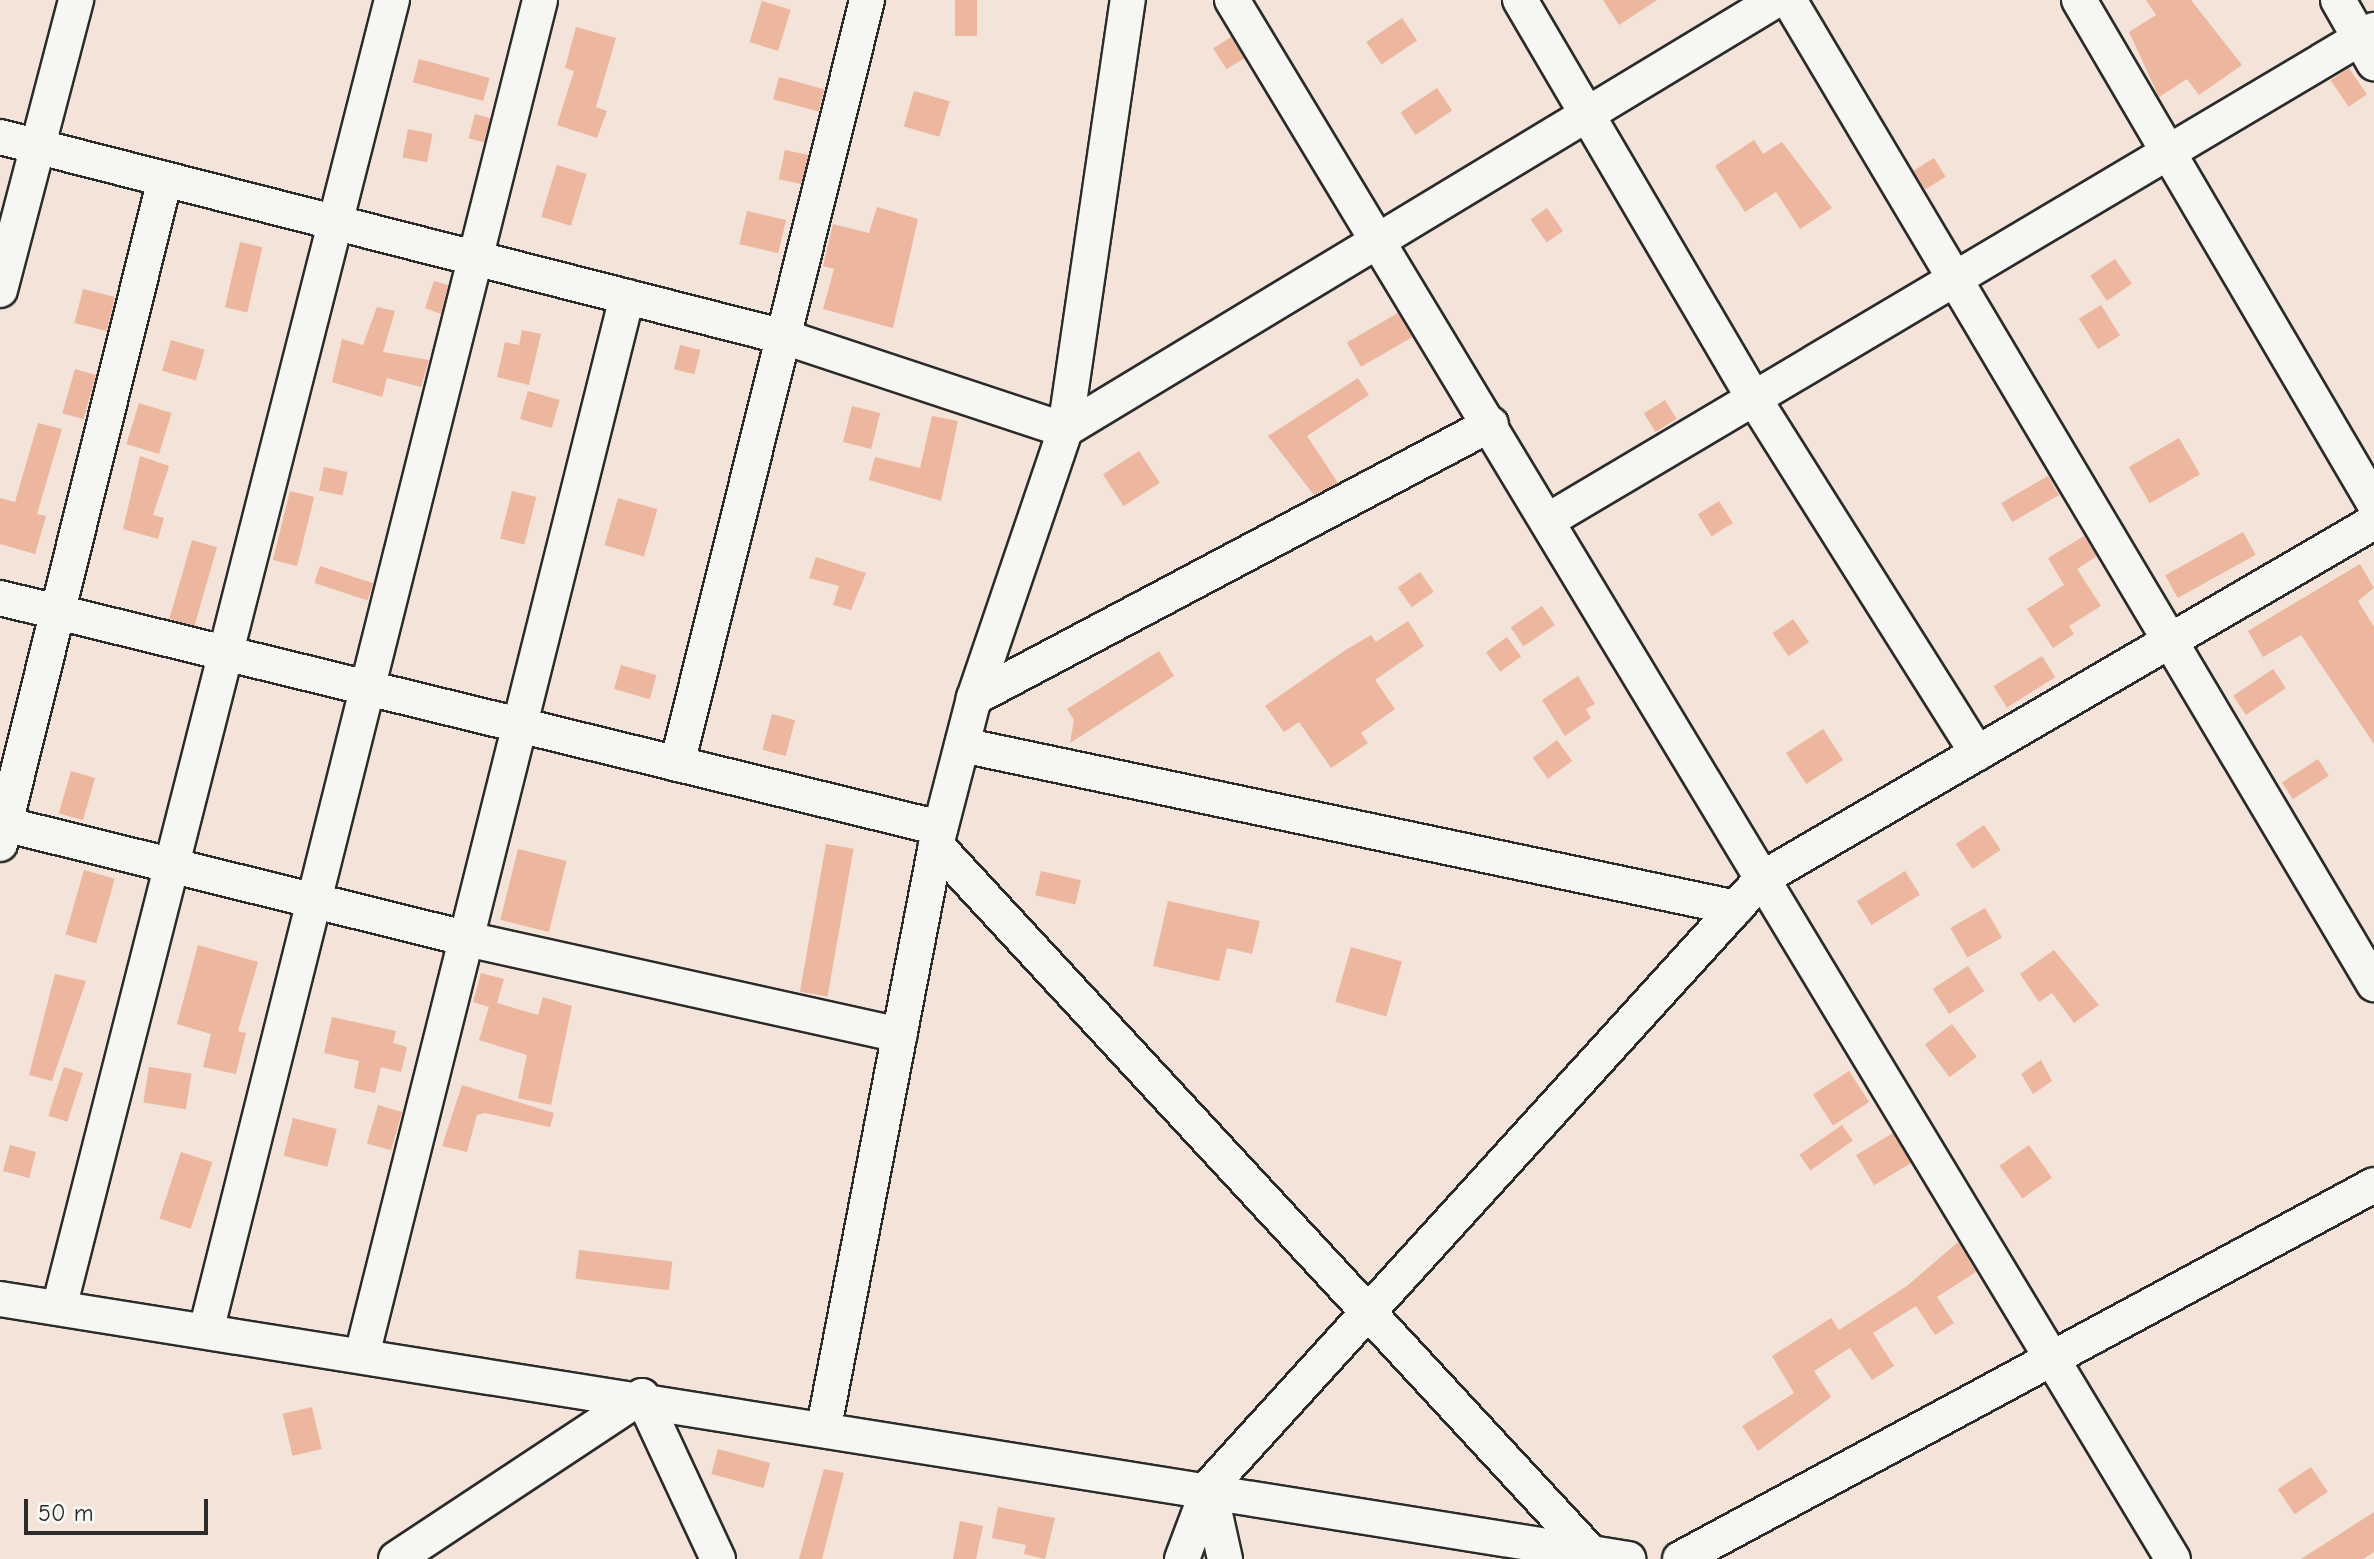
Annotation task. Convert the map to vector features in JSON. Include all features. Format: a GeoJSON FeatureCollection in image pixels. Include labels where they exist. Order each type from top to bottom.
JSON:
{"type":"FeatureCollection","features":[{"type":"Feature","properties":{"kind":"street"},"geometry":{"type":"LineString","coordinates":[[0,290],[76,0]]}},
{"type":"Feature","properties":{"kind":"street"},"geometry":{"type":"LineString","coordinates":[[59,1308],[392,0]]}},
{"type":"Feature","properties":{"kind":"street"},"geometry":{"type":"LineString","coordinates":[[206,1331],[540,0]]}},
{"type":"Feature","properties":{"kind":"street"},"geometry":{"type":"LineString","coordinates":[[677,764],[867,0]]}},
{"type":"Feature","properties":{"kind":"street"},"geometry":{"type":"LineString","coordinates":[[1232,0],[1382,239],[1763,878],[2055,1357],[2173,1559]]}},
{"type":"Feature","properties":{"kind":"street"},"geometry":{"type":"LineString","coordinates":[[1520,0],[1753,397],[1977,753]]}},
{"type":"Feature","properties":{"kind":"street"},"geometry":{"type":"LineString","coordinates":[[0,137],[784,337],[1065,430],[1776,0]]}},
{"type":"Feature","properties":{"kind":"street"},"geometry":{"type":"LineString","coordinates":[[1789,0],[2374,984]]}},
{"type":"Feature","properties":{"kind":"street"},"geometry":{"type":"LineString","coordinates":[[2079,0],[2374,503]]}},
{"type":"Feature","properties":{"kind":"street"},"geometry":{"type":"LineString","coordinates":[[1549,520],[2168,152],[2369,44],[2338,0]]}},
{"type":"Feature","properties":{"kind":"street"},"geometry":{"type":"LineString","coordinates":[[824,1427],[938,837],[974,698],[1065,430],[1123,1]]}},
{"type":"Feature","properties":{"kind":"street"},"geometry":{"type":"LineString","coordinates":[[165,179],[2,830],[172,865],[467,939],[899,1035]]}},
{"type":"Feature","properties":{"kind":"street"},"geometry":{"type":"LineString","coordinates":[[362,1355],[627,297]]}},
{"type":"Feature","properties":{"kind":"street"},"geometry":{"type":"LineString","coordinates":[[974,698],[1491,424]]}},
{"type":"Feature","properties":{"kind":"street"},"geometry":{"type":"LineString","coordinates":[[1182,1559],[1209,1487],[1370,1314],[1763,878],[2374,522]]}},
{"type":"Feature","properties":{"kind":"street"},"geometry":{"type":"LineString","coordinates":[[0,598],[677,764],[938,837],[1591,1553]]}},
{"type":"Feature","properties":{"kind":"street"},"geometry":{"type":"LineString","coordinates":[[962,745],[1736,908]]}},
{"type":"Feature","properties":{"kind":"street"},"geometry":{"type":"LineString","coordinates":[[1680,1559],[2374,1185]]}},
{"type":"Feature","properties":{"kind":"street"},"geometry":{"type":"LineString","coordinates":[[0,1299],[642,1396],[1209,1487],[1628,1559]]}},
{"type":"Feature","properties":{"kind":"street"},"geometry":{"type":"LineString","coordinates":[[396,1559],[439,1548],[642,1396]]}},
{"type":"Feature","properties":{"kind":"street"},"geometry":{"type":"LineString","coordinates":[[642,1396],[718,1559]]}},
{"type":"Feature","properties":{"kind":"street"},"geometry":{"type":"LineString","coordinates":[[1209,1487],[1225,1559]]}},
{"type":"Feature","properties":{"kind":"building"},"geometry":{"type":"Polygon","coordinates":[[[955,0],[977,0],[977,36],[955,36],[955,0]]]}},
{"type":"Feature","properties":{"kind":"building"},"geometry":{"type":"Polygon","coordinates":[[[1603,0],[1657,0],[1619,25],[1603,0]]]}},
{"type":"Feature","properties":{"kind":"building"},"geometry":{"type":"Polygon","coordinates":[[[2146,0],[2191,0],[2242,65],[2199,95],[2187,79],[2159,97],[2129,32],[2156,15],[2146,0]]]}},
{"type":"Feature","properties":{"kind":"building"},"geometry":{"type":"Polygon","coordinates":[[[762,1],[791,10],[778,51],[749,42],[762,1]]]}},
{"type":"Feature","properties":{"kind":"building"},"geometry":{"type":"Polygon","coordinates":[[[1402,18],[1417,40],[1381,64],[1366,42],[1402,18]]]}},
{"type":"Feature","properties":{"kind":"building"},"geometry":{"type":"Polygon","coordinates":[[[576,27],[616,38],[596,107],[607,111],[597,138],[557,125],[574,71],[565,68],[576,27]]]}},
{"type":"Feature","properties":{"kind":"building"},"geometry":{"type":"Polygon","coordinates":[[[1231,37],[1244,58],[1226,69],[1213,48],[1231,37]]]}},
{"type":"Feature","properties":{"kind":"building"},"geometry":{"type":"Polygon","coordinates":[[[419,59],[490,78],[483,101],[413,82],[419,59]]]}},
{"type":"Feature","properties":{"kind":"building"},"geometry":{"type":"Polygon","coordinates":[[[2349,68],[2367,95],[2349,107],[2331,80],[2349,68]]]}},
{"type":"Feature","properties":{"kind":"building"},"geometry":{"type":"Polygon","coordinates":[[[779,77],[824,89],[818,111],[773,99],[779,77]]]}},
{"type":"Feature","properties":{"kind":"building"},"geometry":{"type":"Polygon","coordinates":[[[1437,88],[1452,110],[1416,135],[1401,113],[1437,88]]]}},
{"type":"Feature","properties":{"kind":"building"},"geometry":{"type":"Polygon","coordinates":[[[914,91],[950,101],[939,137],[904,127],[914,91]]]}},
{"type":"Feature","properties":{"kind":"building"},"geometry":{"type":"Polygon","coordinates":[[[475,114],[490,118],[484,142],[469,138],[475,114]]]}},
{"type":"Feature","properties":{"kind":"building"},"geometry":{"type":"Polygon","coordinates":[[[408,129],[433,134],[427,162],[402,157],[408,129]]]}},
{"type":"Feature","properties":{"kind":"building"},"geometry":{"type":"Polygon","coordinates":[[[1754,140],[1763,154],[1782,142],[1832,208],[1800,229],[1776,192],[1745,212],[1715,166],[1754,140]]]}},
{"type":"Feature","properties":{"kind":"building"},"geometry":{"type":"Polygon","coordinates":[[[785,150],[808,155],[802,184],[779,179],[785,150]]]}},
{"type":"Feature","properties":{"kind":"building"},"geometry":{"type":"Polygon","coordinates":[[[1934,158],[1946,177],[1925,189],[1914,171],[1934,158]]]}},
{"type":"Feature","properties":{"kind":"building"},"geometry":{"type":"Polygon","coordinates":[[[557,165],[587,174],[571,226],[541,217],[557,165]]]}},
{"type":"Feature","properties":{"kind":"building"},"geometry":{"type":"Polygon","coordinates":[[[877,207],[918,219],[893,328],[823,309],[834,269],[823,266],[833,224],[869,233],[877,207]]]}},
{"type":"Feature","properties":{"kind":"building"},"geometry":{"type":"Polygon","coordinates":[[[1547,208],[1563,231],[1547,242],[1531,219],[1547,208]]]}},
{"type":"Feature","properties":{"kind":"building"},"geometry":{"type":"Polygon","coordinates":[[[747,211],[786,220],[778,253],[739,244],[747,211]]]}},
{"type":"Feature","properties":{"kind":"building"},"geometry":{"type":"Polygon","coordinates":[[[240,242],[262,247],[247,312],[225,307],[240,242]]]}},
{"type":"Feature","properties":{"kind":"building"},"geometry":{"type":"Polygon","coordinates":[[[2115,259],[2132,284],[2107,301],[2090,276],[2115,259]]]}},
{"type":"Feature","properties":{"kind":"building"},"geometry":{"type":"Polygon","coordinates":[[[434,281],[448,285],[441,314],[425,308],[434,281]]]}},
{"type":"Feature","properties":{"kind":"building"},"geometry":{"type":"Polygon","coordinates":[[[83,289],[115,297],[107,331],[75,323],[83,289]]]}},
{"type":"Feature","properties":{"kind":"building"},"geometry":{"type":"Polygon","coordinates":[[[2101,305],[2120,336],[2098,349],[2079,319],[2101,305]]]}},
{"type":"Feature","properties":{"kind":"building"},"geometry":{"type":"Polygon","coordinates":[[[377,307],[395,311],[383,352],[429,360],[421,387],[387,378],[382,397],[332,382],[342,339],[363,345],[377,307]]]}},
{"type":"Feature","properties":{"kind":"building"},"geometry":{"type":"Polygon","coordinates":[[[1398,313],[1412,337],[1361,367],[1347,342],[1398,313]]]}},
{"type":"Feature","properties":{"kind":"building"},"geometry":{"type":"Polygon","coordinates":[[[522,330],[541,334],[529,385],[497,377],[505,342],[519,345],[522,330]]]}},
{"type":"Feature","properties":{"kind":"building"},"geometry":{"type":"Polygon","coordinates":[[[171,340],[205,350],[196,380],[162,371],[171,340]]]}},
{"type":"Feature","properties":{"kind":"building"},"geometry":{"type":"Polygon","coordinates":[[[680,345],[700,350],[694,374],[674,369],[680,345]]]}},
{"type":"Feature","properties":{"kind":"building"},"geometry":{"type":"Polygon","coordinates":[[[75,369],[96,375],[83,419],[62,413],[75,369]]]}},
{"type":"Feature","properties":{"kind":"building"},"geometry":{"type":"Polygon","coordinates":[[[1358,378],[1369,395],[1307,436],[1338,483],[1314,495],[1268,436],[1358,378]]]}},
{"type":"Feature","properties":{"kind":"building"},"geometry":{"type":"Polygon","coordinates":[[[528,391],[560,400],[552,428],[520,419],[528,391]]]}},
{"type":"Feature","properties":{"kind":"building"},"geometry":{"type":"Polygon","coordinates":[[[1665,400],[1677,419],[1655,432],[1644,413],[1665,400]]]}},
{"type":"Feature","properties":{"kind":"building"},"geometry":{"type":"Polygon","coordinates":[[[139,403],[172,413],[159,454],[126,444],[139,403]]]}},
{"type":"Feature","properties":{"kind":"building"},"geometry":{"type":"Polygon","coordinates":[[[852,406],[880,413],[871,449],[843,442],[852,406]]]}},
{"type":"Feature","properties":{"kind":"building"},"geometry":{"type":"Polygon","coordinates":[[[932,416],[958,421],[941,501],[869,480],[875,457],[920,468],[932,416]]]}},
{"type":"Feature","properties":{"kind":"building"},"geometry":{"type":"Polygon","coordinates":[[[38,423],[62,429],[37,514],[46,516],[35,554],[0,544],[0,498],[15,502],[38,423]]]}},
{"type":"Feature","properties":{"kind":"building"},"geometry":{"type":"Polygon","coordinates":[[[2179,438],[2200,474],[2150,503],[2129,467],[2179,438]]]}},
{"type":"Feature","properties":{"kind":"building"},"geometry":{"type":"Polygon","coordinates":[[[1139,451],[1160,483],[1124,506],[1103,474],[1139,451]]]}},
{"type":"Feature","properties":{"kind":"building"},"geometry":{"type":"Polygon","coordinates":[[[140,456],[169,466],[153,515],[164,518],[158,539],[123,529],[140,456]]]}},
{"type":"Feature","properties":{"kind":"building"},"geometry":{"type":"Polygon","coordinates":[[[324,467],[347,472],[342,495],[319,490],[324,467]]]}},
{"type":"Feature","properties":{"kind":"building"},"geometry":{"type":"Polygon","coordinates":[[[2048,476],[2059,495],[2012,522],[2001,503],[2048,476]]]}},
{"type":"Feature","properties":{"kind":"building"},"geometry":{"type":"Polygon","coordinates":[[[290,491],[314,497],[297,566],[273,560],[290,491]]]}},
{"type":"Feature","properties":{"kind":"building"},"geometry":{"type":"Polygon","coordinates":[[[512,491],[536,497],[524,545],[500,539],[512,491]]]}},
{"type":"Feature","properties":{"kind":"building"},"geometry":{"type":"Polygon","coordinates":[[[618,498],[657,509],[644,556],[604,545],[618,498]]]}},
{"type":"Feature","properties":{"kind":"building"},"geometry":{"type":"Polygon","coordinates":[[[1719,501],[1733,523],[1712,536],[1698,514],[1719,501]]]}},
{"type":"Feature","properties":{"kind":"building"},"geometry":{"type":"Polygon","coordinates":[[[2243,532],[2256,555],[2178,598],[2165,575],[2243,532]]]}},
{"type":"Feature","properties":{"kind":"building"},"geometry":{"type":"Polygon","coordinates":[[[2084,536],[2097,556],[2077,569],[2101,606],[2069,626],[2074,634],[2053,648],[2027,609],[2064,585],[2048,558],[2084,536]]]}},
{"type":"Feature","properties":{"kind":"building"},"geometry":{"type":"Polygon","coordinates":[[[192,540],[217,547],[194,626],[169,619],[192,540]]]}},
{"type":"Feature","properties":{"kind":"building"},"geometry":{"type":"Polygon","coordinates":[[[816,557],[866,573],[851,610],[833,605],[839,586],[809,578],[816,557]]]}},
{"type":"Feature","properties":{"kind":"building"},"geometry":{"type":"Polygon","coordinates":[[[2360,564],[2374,588],[2358,601],[2374,627],[2374,744],[2301,635],[2263,657],[2248,631],[2360,564]]]}},
{"type":"Feature","properties":{"kind":"building"},"geometry":{"type":"Polygon","coordinates":[[[320,566],[373,583],[368,600],[314,583],[320,566]]]}},
{"type":"Feature","properties":{"kind":"building"},"geometry":{"type":"Polygon","coordinates":[[[1420,572],[1434,592],[1412,607],[1398,587],[1420,572]]]}},
{"type":"Feature","properties":{"kind":"building"},"geometry":{"type":"Polygon","coordinates":[[[1542,606],[1555,625],[1523,646],[1510,627],[1542,606]]]}},
{"type":"Feature","properties":{"kind":"building"},"geometry":{"type":"Polygon","coordinates":[[[1793,619],[1809,642],[1789,656],[1773,633],[1793,619]]]}},
{"type":"Feature","properties":{"kind":"building"},"geometry":{"type":"Polygon","coordinates":[[[1408,621],[1424,646],[1375,680],[1395,709],[1361,733],[1368,743],[1331,768],[1299,722],[1284,732],[1265,706],[1344,651],[1371,635],[1376,642],[1408,621]]]}},
{"type":"Feature","properties":{"kind":"building"},"geometry":{"type":"Polygon","coordinates":[[[1507,637],[1521,656],[1500,672],[1486,652],[1507,637]]]}},
{"type":"Feature","properties":{"kind":"building"},"geometry":{"type":"Polygon","coordinates":[[[1159,651],[1174,676],[1070,743],[1074,720],[1067,709],[1159,651]]]}},
{"type":"Feature","properties":{"kind":"building"},"geometry":{"type":"Polygon","coordinates":[[[2042,656],[2055,677],[2007,707],[1994,686],[2042,656]]]}},
{"type":"Feature","properties":{"kind":"building"},"geometry":{"type":"Polygon","coordinates":[[[621,665],[657,675],[650,699],[614,689],[621,665]]]}},
{"type":"Feature","properties":{"kind":"building"},"geometry":{"type":"Polygon","coordinates":[[[2273,669],[2286,688],[2246,715],[2233,696],[2273,669]]]}},
{"type":"Feature","properties":{"kind":"building"},"geometry":{"type":"Polygon","coordinates":[[[1578,676],[1595,704],[1586,709],[1591,718],[1565,736],[1542,700],[1578,676]]]}},
{"type":"Feature","properties":{"kind":"building"},"geometry":{"type":"Polygon","coordinates":[[[772,714],[795,720],[786,756],[762,750],[772,714]]]}},
{"type":"Feature","properties":{"kind":"building"},"geometry":{"type":"Polygon","coordinates":[[[1823,729],[1843,760],[1806,784],[1786,753],[1823,729]]]}},
{"type":"Feature","properties":{"kind":"building"},"geometry":{"type":"Polygon","coordinates":[[[1557,740],[1572,761],[1548,779],[1533,758],[1557,740]]]}},
{"type":"Feature","properties":{"kind":"building"},"geometry":{"type":"Polygon","coordinates":[[[2318,759],[2329,776],[2293,799],[2282,782],[2318,759]]]}},
{"type":"Feature","properties":{"kind":"building"},"geometry":{"type":"Polygon","coordinates":[[[71,771],[95,778],[83,820],[59,813],[71,771]]]}},
{"type":"Feature","properties":{"kind":"building"},"geometry":{"type":"Polygon","coordinates":[[[1984,825],[2001,850],[1973,869],[1956,844],[1984,825]]]}},
{"type":"Feature","properties":{"kind":"building"},"geometry":{"type":"Polygon","coordinates":[[[826,844],[854,849],[828,997],[800,992],[826,844]]]}},
{"type":"Feature","properties":{"kind":"building"},"geometry":{"type":"Polygon","coordinates":[[[518,849],[567,861],[549,932],[500,920],[518,849]]]}},
{"type":"Feature","properties":{"kind":"building"},"geometry":{"type":"Polygon","coordinates":[[[84,870],[115,879],[96,943],[66,934],[84,870]]]}},
{"type":"Feature","properties":{"kind":"building"},"geometry":{"type":"Polygon","coordinates":[[[1041,871],[1081,880],[1075,905],[1035,895],[1041,871]]]}},
{"type":"Feature","properties":{"kind":"building"},"geometry":{"type":"Polygon","coordinates":[[[1905,871],[1920,895],[1871,925],[1857,901],[1905,871]]]}},
{"type":"Feature","properties":{"kind":"building"},"geometry":{"type":"Polygon","coordinates":[[[1168,901],[1260,921],[1252,954],[1227,948],[1219,981],[1153,966],[1168,901]]]}},
{"type":"Feature","properties":{"kind":"building"},"geometry":{"type":"Polygon","coordinates":[[[1985,908],[2002,937],[1967,957],[1950,928],[1985,908]]]}},
{"type":"Feature","properties":{"kind":"building"},"geometry":{"type":"Polygon","coordinates":[[[198,945],[258,962],[238,1031],[246,1033],[236,1074],[203,1067],[211,1034],[177,1024],[198,945]]]}},
{"type":"Feature","properties":{"kind":"building"},"geometry":{"type":"Polygon","coordinates":[[[1351,947],[1402,962],[1386,1016],[1335,1002],[1351,947]]]}},
{"type":"Feature","properties":{"kind":"building"},"geometry":{"type":"Polygon","coordinates":[[[2054,950],[2099,1005],[2074,1023],[2052,993],[2039,1002],[2020,974],[2054,950]]]}},
{"type":"Feature","properties":{"kind":"building"},"geometry":{"type":"Polygon","coordinates":[[[1968,966],[1984,991],[1949,1014],[1933,989],[1968,966]]]}},
{"type":"Feature","properties":{"kind":"building"},"geometry":{"type":"Polygon","coordinates":[[[481,973],[504,979],[497,1003],[538,1015],[543,997],[572,1006],[551,1105],[518,1098],[527,1055],[479,1040],[489,1007],[473,1002],[481,973]]]}},
{"type":"Feature","properties":{"kind":"building"},"geometry":{"type":"Polygon","coordinates":[[[55,974],[86,981],[52,1081],[29,1075],[55,974]]]}},
{"type":"Feature","properties":{"kind":"building"},"geometry":{"type":"Polygon","coordinates":[[[332,1017],[396,1031],[393,1043],[407,1047],[401,1072],[381,1067],[375,1093],[354,1088],[359,1061],[324,1053],[332,1017]]]}},
{"type":"Feature","properties":{"kind":"building"},"geometry":{"type":"Polygon","coordinates":[[[1952,1024],[1977,1057],[1950,1077],[1925,1044],[1952,1024]]]}},
{"type":"Feature","properties":{"kind":"building"},"geometry":{"type":"Polygon","coordinates":[[[2041,1060],[2052,1081],[2033,1094],[2021,1074],[2041,1060]]]}},
{"type":"Feature","properties":{"kind":"building"},"geometry":{"type":"Polygon","coordinates":[[[64,1067],[83,1073],[67,1122],[48,1116],[64,1067]]]}},
{"type":"Feature","properties":{"kind":"building"},"geometry":{"type":"Polygon","coordinates":[[[149,1067],[191,1074],[186,1109],[143,1103],[149,1067]]]}},
{"type":"Feature","properties":{"kind":"building"},"geometry":{"type":"Polygon","coordinates":[[[1849,1071],[1869,1102],[1833,1125],[1813,1094],[1849,1071]]]}},
{"type":"Feature","properties":{"kind":"building"},"geometry":{"type":"Polygon","coordinates":[[[462,1085],[554,1113],[550,1127],[485,1113],[477,1115],[467,1152],[442,1146],[462,1085]]]}},
{"type":"Feature","properties":{"kind":"building"},"geometry":{"type":"Polygon","coordinates":[[[378,1105],[402,1112],[391,1150],[367,1143],[378,1105]]]}},
{"type":"Feature","properties":{"kind":"building"},"geometry":{"type":"Polygon","coordinates":[[[293,1118],[337,1129],[327,1167],[284,1156],[293,1118]]]}},
{"type":"Feature","properties":{"kind":"building"},"geometry":{"type":"Polygon","coordinates":[[[1842,1125],[1853,1141],[1810,1170],[1799,1155],[1842,1125]]]}},
{"type":"Feature","properties":{"kind":"building"},"geometry":{"type":"Polygon","coordinates":[[[1893,1133],[1911,1163],[1874,1185],[1856,1155],[1893,1133]]]}},
{"type":"Feature","properties":{"kind":"building"},"geometry":{"type":"Polygon","coordinates":[[[10,1145],[36,1152],[29,1178],[3,1171],[10,1145]]]}},
{"type":"Feature","properties":{"kind":"building"},"geometry":{"type":"Polygon","coordinates":[[[2029,1145],[2052,1178],[2022,1198],[2000,1166],[2029,1145]]]}},
{"type":"Feature","properties":{"kind":"building"},"geometry":{"type":"Polygon","coordinates":[[[181,1152],[212,1162],[191,1229],[159,1219],[181,1152]]]}},
{"type":"Feature","properties":{"kind":"building"},"geometry":{"type":"Polygon","coordinates":[[[1958,1242],[1976,1272],[1937,1297],[1954,1323],[1935,1335],[1916,1306],[1873,1333],[1894,1366],[1872,1380],[1850,1348],[1814,1371],[1831,1397],[1758,1451],[1742,1426],[1794,1393],[1772,1356],[1831,1318],[1839,1330],[1907,1286],[1958,1242]]]}},
{"type":"Feature","properties":{"kind":"building"},"geometry":{"type":"Polygon","coordinates":[[[579,1250],[672,1261],[669,1290],[575,1279],[579,1250]]]}},
{"type":"Feature","properties":{"kind":"building"},"geometry":{"type":"Polygon","coordinates":[[[312,1407],[322,1449],[292,1456],[283,1414],[312,1407]]]}},
{"type":"Feature","properties":{"kind":"building"},"geometry":{"type":"Polygon","coordinates":[[[718,1449],[770,1463],[763,1488],[711,1474],[718,1449]]]}},
{"type":"Feature","properties":{"kind":"building"},"geometry":{"type":"Polygon","coordinates":[[[2311,1467],[2328,1492],[2295,1514],[2278,1489],[2311,1467]]]}},
{"type":"Feature","properties":{"kind":"building"},"geometry":{"type":"Polygon","coordinates":[[[824,1469],[844,1473],[822,1559],[799,1559],[824,1469]]]}},
{"type":"Feature","properties":{"kind":"building"},"geometry":{"type":"Polygon","coordinates":[[[998,1507],[1055,1518],[1045,1559],[1024,1554],[1026,1545],[992,1538],[998,1507]]]}},
{"type":"Feature","properties":{"kind":"building"},"geometry":{"type":"Polygon","coordinates":[[[2374,1512],[2374,1552],[2363,1559],[2301,1559],[2374,1512]]]}},
{"type":"Feature","properties":{"kind":"building"},"geometry":{"type":"Polygon","coordinates":[[[960,1521],[983,1526],[976,1559],[953,1559],[960,1521]]]}}]}
